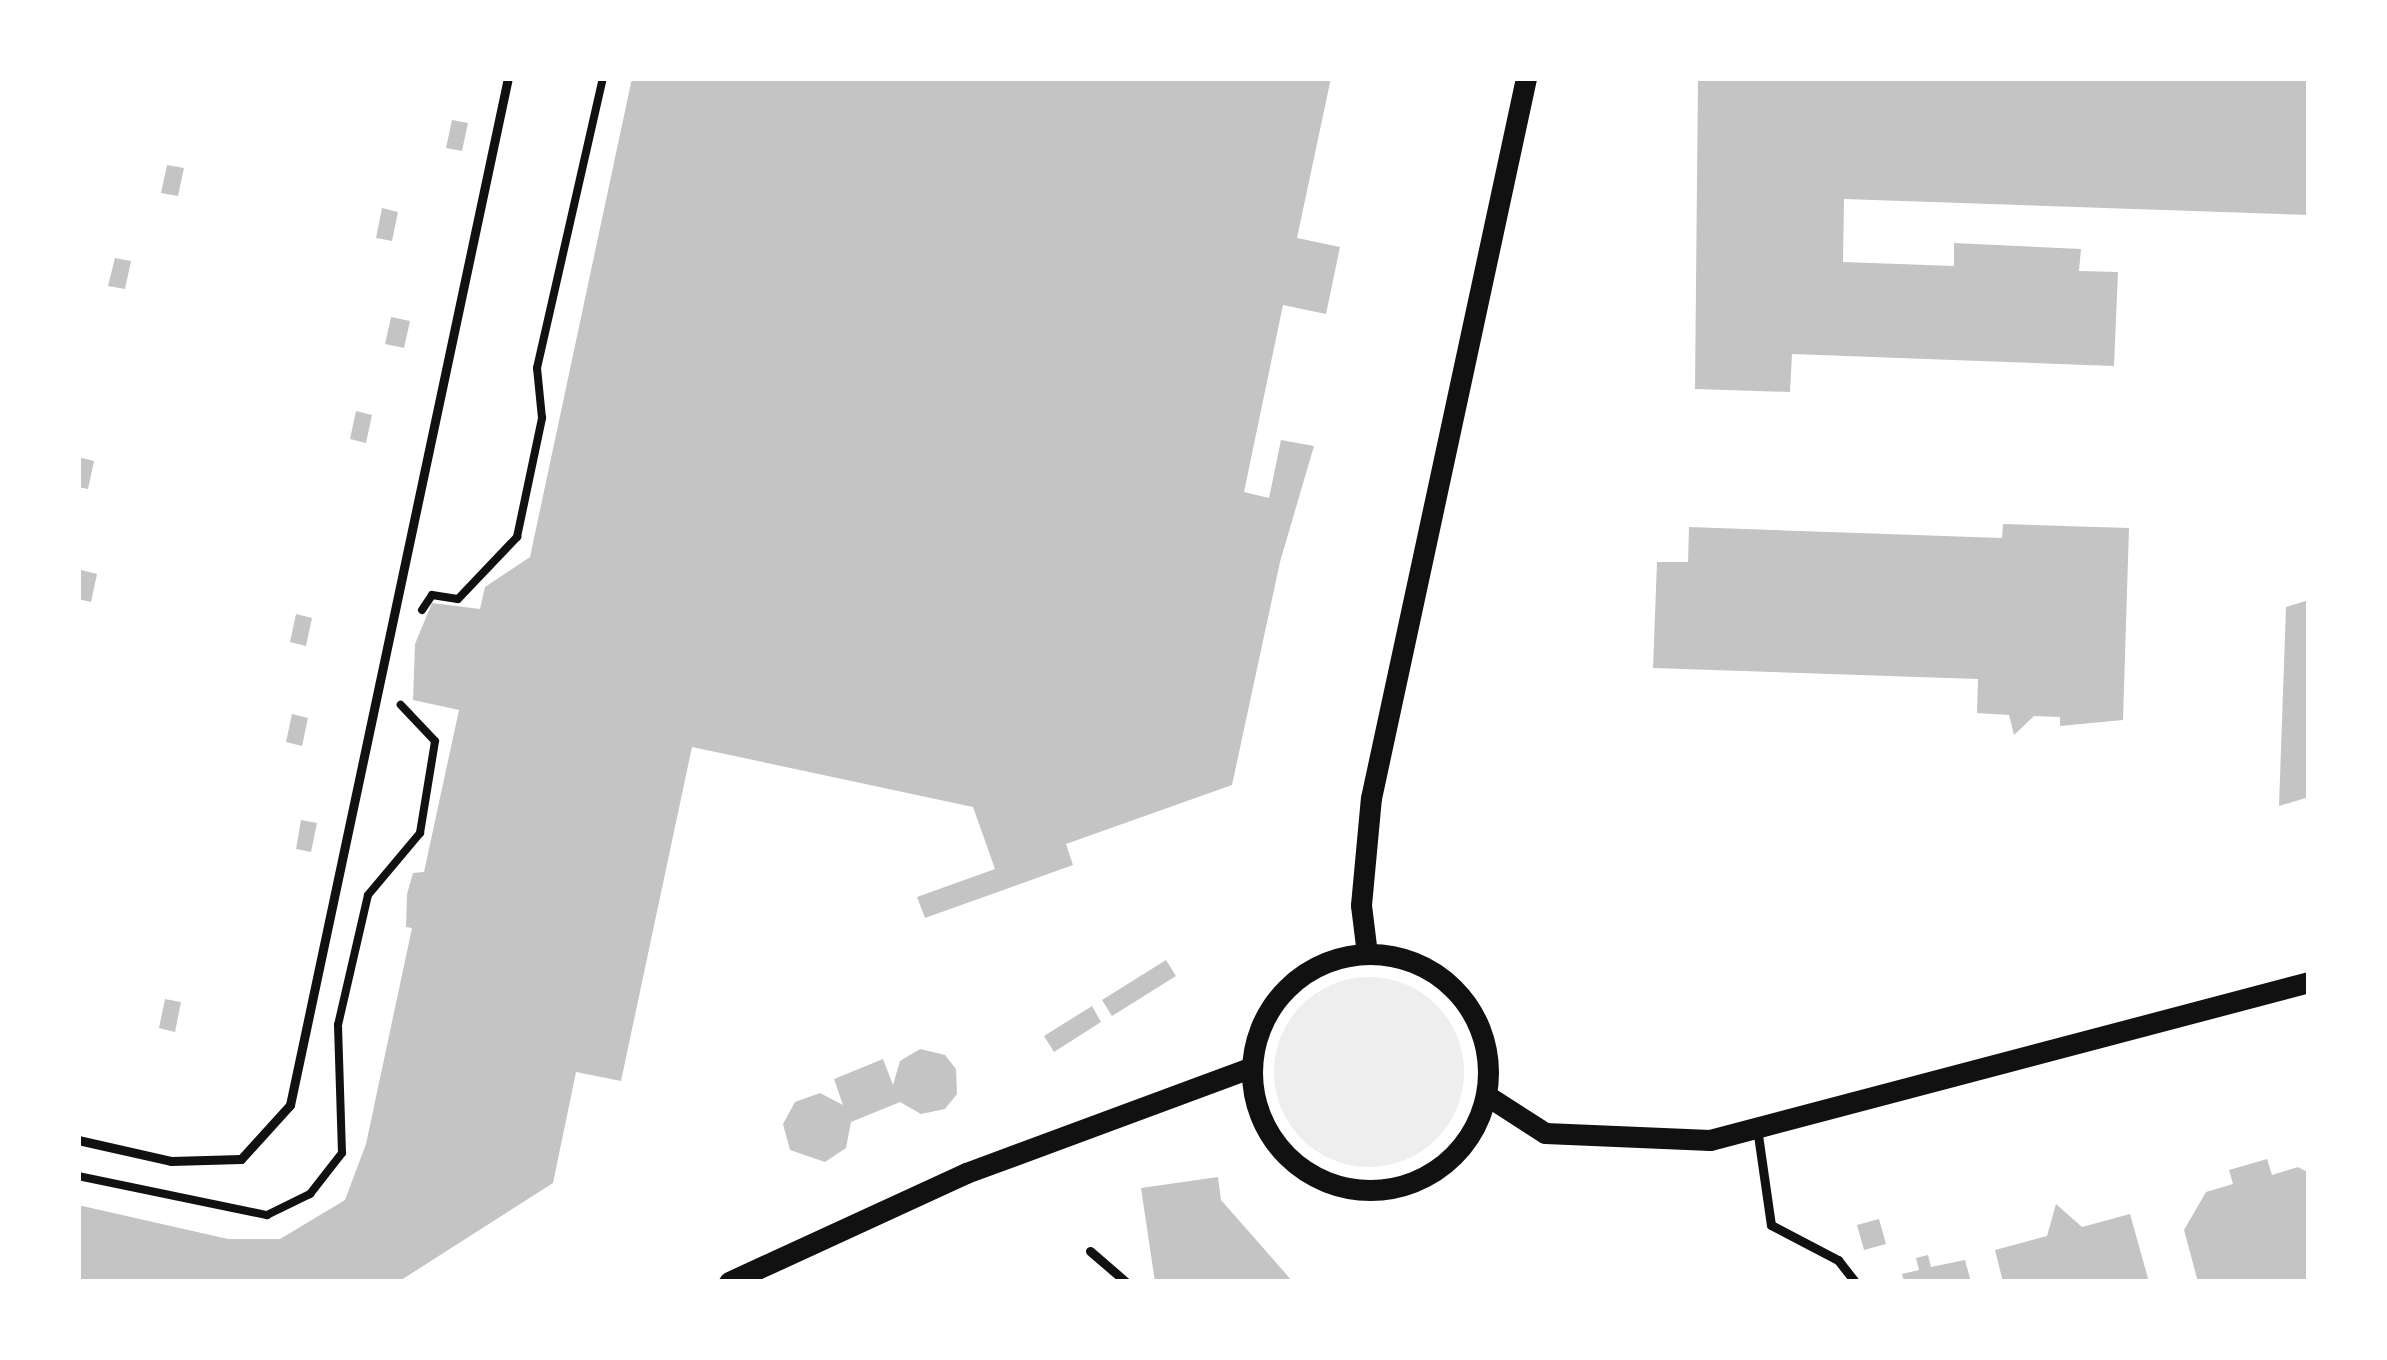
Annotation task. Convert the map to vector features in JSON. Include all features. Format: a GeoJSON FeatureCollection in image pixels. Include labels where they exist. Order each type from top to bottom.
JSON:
{"type":"FeatureCollection","features":[{"type":"Feature","properties":{"kind":"street"},"geometry":{"type":"LineString","coordinates":[[1367,954],[1361,905],[1371,797],[1526,78]]}},
{"type":"Feature","properties":{"kind":"street"},"geometry":{"type":"LineString","coordinates":[[1367,954],[1418,965],[1461,996],[1484,1043],[1486,1095],[1472,1132],[1447,1162],[1414,1183],[1375,1192],[1336,1187],[1301,1169],[1273,1141],[1257,1106],[1252,1067],[1276,1001],[1317,968],[1367,954]]}},
{"type":"Feature","properties":{"kind":"street"},"geometry":{"type":"LineString","coordinates":[[1486,1095],[1545,1133],[1710,1140],[2309,982]]}},
{"type":"Feature","properties":{"kind":"street"},"geometry":{"type":"LineString","coordinates":[[729,1282],[966,1173],[1252,1067]]}},
{"type":"Feature","properties":{"kind":"lane"},"geometry":{"type":"LineString","coordinates":[[78,1140],[171,1161],[242,1159],[290,1105],[508,78]]}},
{"type":"Feature","properties":{"kind":"lane"},"geometry":{"type":"LineString","coordinates":[[1757,1128],[1771,1226],[1838,1260],[1855,1282]]}},
{"type":"Feature","properties":{"kind":"lane"},"geometry":{"type":"LineString","coordinates":[[1090,1251],[1126,1282]]}},
{"type":"Feature","properties":{"kind":"path"},"geometry":{"type":"LineString","coordinates":[[415,632],[432,595],[458,598],[518,537],[542,418],[537,368],[603,78]]}},
{"type":"Feature","properties":{"kind":"path"},"geometry":{"type":"LineString","coordinates":[[78,1175],[267,1215],[310,1194],[342,1153],[343,1003],[368,895],[420,833],[435,740],[400,704],[404,686]]}},
{"type":"Feature","properties":{"kind":"shaded area"},"geometry":{"type":"Polygon","coordinates":[[[1369,977],[1405,984],[1436,1005],[1457,1036],[1464,1072],[1457,1108],[1436,1139],[1405,1160],[1369,1167],[1333,1160],[1302,1139],[1281,1108],[1274,1072],[1281,1036],[1302,1005],[1333,984],[1369,977]]]}},
{"type":"Feature","properties":{"kind":"building"},"geometry":{"type":"Polygon","coordinates":[[[632,78],[1331,78],[1297,238],[1340,247],[1326,314],[1283,305],[1244,492],[1269,498],[1281,440],[1314,446],[1280,562],[1232,785],[1066,844],[1073,865],[925,918],[917,897],[995,869],[973,807],[692,747],[621,1081],[576,1072],[553,1183],[398,1282],[78,1282],[78,1205],[228,1239],[280,1239],[345,1200],[366,1144],[412,928],[406,927],[407,894],[413,873],[424,872],[459,710],[413,700],[415,644],[432,603],[480,609],[485,587],[530,557],[632,78]]]}},
{"type":"Feature","properties":{"kind":"building"},"geometry":{"type":"Polygon","coordinates":[[[1698,78],[2309,78],[2309,215],[1844,199],[1843,262],[1954,266],[1954,243],[2081,249],[2079,271],[2118,272],[2114,366],[1792,354],[1790,392],[1695,389],[1698,78]]]}},
{"type":"Feature","properties":{"kind":"building"},"geometry":{"type":"Polygon","coordinates":[[[452,120],[468,123],[462,151],[446,148],[452,120]]]}},
{"type":"Feature","properties":{"kind":"building"},"geometry":{"type":"Polygon","coordinates":[[[167,165],[184,168],[178,196],[161,193],[167,165]]]}},
{"type":"Feature","properties":{"kind":"building"},"geometry":{"type":"Polygon","coordinates":[[[382,208],[398,212],[392,241],[376,238],[382,208]]]}},
{"type":"Feature","properties":{"kind":"building"},"geometry":{"type":"Polygon","coordinates":[[[115,258],[131,261],[125,289],[108,286],[115,258]]]}},
{"type":"Feature","properties":{"kind":"building"},"geometry":{"type":"Polygon","coordinates":[[[391,317],[410,321],[404,348],[385,344],[391,317]]]}},
{"type":"Feature","properties":{"kind":"building"},"geometry":{"type":"Polygon","coordinates":[[[356,411],[372,415],[366,443],[350,439],[356,411]]]}},
{"type":"Feature","properties":{"kind":"building"},"geometry":{"type":"Polygon","coordinates":[[[78,457],[94,461],[88,489],[78,487],[78,457]]]}},
{"type":"Feature","properties":{"kind":"building"},"geometry":{"type":"Polygon","coordinates":[[[2003,524],[2129,528],[2123,720],[2060,726],[2060,717],[2034,716],[2014,735],[2009,715],[1977,713],[1978,679],[1653,668],[1657,562],[1688,562],[1689,527],[2002,538],[2003,524]]]}},
{"type":"Feature","properties":{"kind":"building"},"geometry":{"type":"Polygon","coordinates":[[[81,570],[97,574],[91,602],[78,599],[81,570]]]}},
{"type":"Feature","properties":{"kind":"building"},"geometry":{"type":"Polygon","coordinates":[[[2309,600],[2309,797],[2279,806],[2286,607],[2309,600]]]}},
{"type":"Feature","properties":{"kind":"building"},"geometry":{"type":"Polygon","coordinates":[[[296,614],[312,618],[306,646],[290,642],[296,614]]]}},
{"type":"Feature","properties":{"kind":"building"},"geometry":{"type":"Polygon","coordinates":[[[292,714],[308,718],[302,746],[286,742],[292,714]]]}},
{"type":"Feature","properties":{"kind":"building"},"geometry":{"type":"Polygon","coordinates":[[[301,820],[317,823],[311,852],[296,849],[301,820]]]}},
{"type":"Feature","properties":{"kind":"building"},"geometry":{"type":"Polygon","coordinates":[[[1166,960],[1176,976],[1112,1016],[1102,1000],[1166,960]]]}},
{"type":"Feature","properties":{"kind":"building"},"geometry":{"type":"Polygon","coordinates":[[[165,999],[181,1002],[175,1032],[159,1028],[165,999]]]}},
{"type":"Feature","properties":{"kind":"building"},"geometry":{"type":"Polygon","coordinates":[[[1092,1006],[1101,1022],[1054,1052],[1044,1036],[1092,1006]]]}},
{"type":"Feature","properties":{"kind":"building"},"geometry":{"type":"Polygon","coordinates":[[[920,1049],[945,1055],[956,1069],[957,1094],[945,1109],[921,1114],[900,1102],[851,1122],[846,1148],[825,1162],[790,1150],[783,1124],[795,1102],[820,1093],[843,1105],[834,1079],[883,1059],[893,1085],[900,1061],[920,1049]]]}},
{"type":"Feature","properties":{"kind":"building"},"geometry":{"type":"Polygon","coordinates":[[[2267,1159],[2272,1175],[2298,1167],[2309,1173],[2309,1282],[2198,1282],[2184,1230],[2206,1192],[2233,1184],[2229,1170],[2267,1159]]]}},
{"type":"Feature","properties":{"kind":"building"},"geometry":{"type":"Polygon","coordinates":[[[1218,1177],[1221,1200],[1293,1282],[1155,1282],[1141,1188],[1218,1177]]]}},
{"type":"Feature","properties":{"kind":"building"},"geometry":{"type":"Polygon","coordinates":[[[2056,1204],[2082,1227],[2130,1214],[2149,1282],[2003,1282],[1995,1250],[2047,1236],[2056,1204]]]}},
{"type":"Feature","properties":{"kind":"building"},"geometry":{"type":"Polygon","coordinates":[[[1879,1219],[1886,1244],[1864,1250],[1857,1225],[1879,1219]]]}},
{"type":"Feature","properties":{"kind":"building"},"geometry":{"type":"Polygon","coordinates":[[[1928,1255],[1931,1267],[1965,1260],[1971,1282],[1904,1282],[1902,1274],[1919,1270],[1916,1258],[1928,1255]]]}}]}
